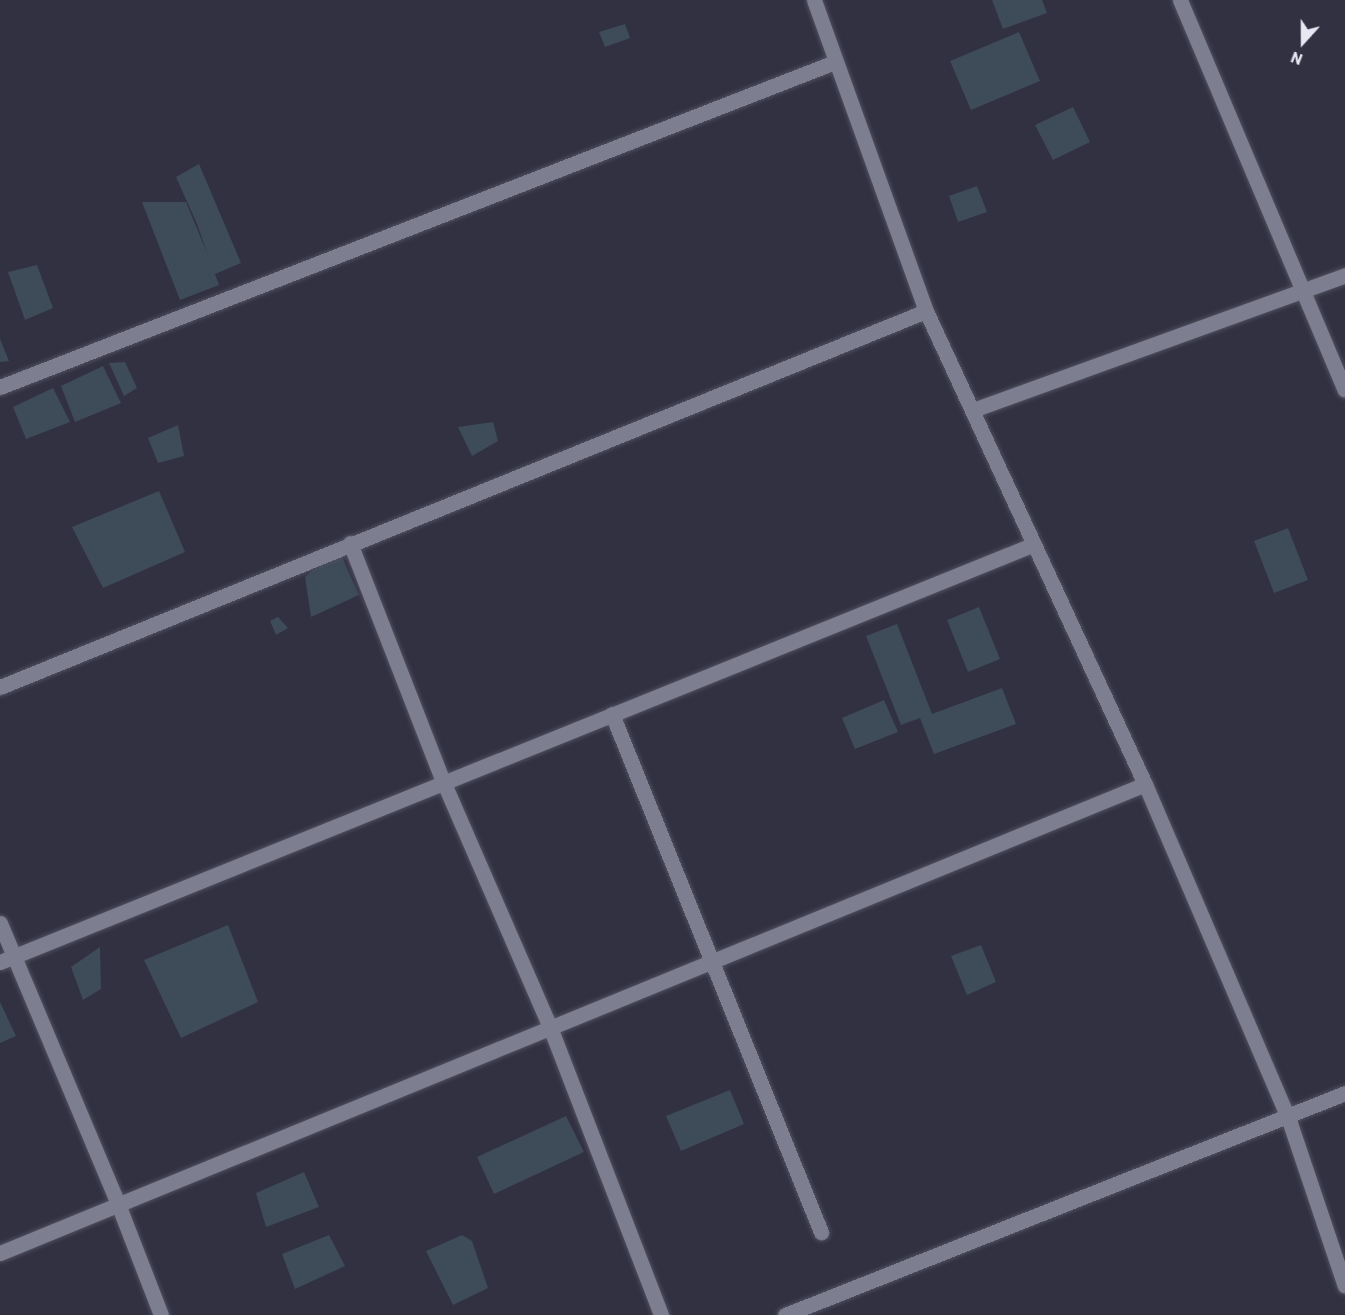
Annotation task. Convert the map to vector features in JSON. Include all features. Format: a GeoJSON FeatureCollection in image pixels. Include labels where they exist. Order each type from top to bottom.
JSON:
{"type":"FeatureCollection","features":[{"type":"Feature","properties":{"kind":"street"},"geometry":{"type":"LineString","coordinates":[[814,0],[926,311],[973,410],[1032,545],[1145,784],[1288,1117],[1345,1286]]}},
{"type":"Feature","properties":{"kind":"street"},"geometry":{"type":"LineString","coordinates":[[1180,0],[1345,390]]}},
{"type":"Feature","properties":{"kind":"street"},"geometry":{"type":"LineString","coordinates":[[0,387],[835,62]]}},
{"type":"Feature","properties":{"kind":"street"},"geometry":{"type":"LineString","coordinates":[[973,410],[1304,292],[1345,275]]}},
{"type":"Feature","properties":{"kind":"street"},"geometry":{"type":"LineString","coordinates":[[0,687],[926,311]]}},
{"type":"Feature","properties":{"kind":"street"},"geometry":{"type":"LineString","coordinates":[[350,543],[443,782],[550,1027],[662,1315]]}},
{"type":"Feature","properties":{"kind":"street"},"geometry":{"type":"LineString","coordinates":[[7,959],[1032,545]]}},
{"type":"Feature","properties":{"kind":"street"},"geometry":{"type":"LineString","coordinates":[[612,714],[821,1232]]}},
{"type":"Feature","properties":{"kind":"street"},"geometry":{"type":"LineString","coordinates":[[0,1253],[1145,784]]}},
{"type":"Feature","properties":{"kind":"street"},"geometry":{"type":"LineString","coordinates":[[0,923],[7,959],[118,1204],[161,1315]]}},
{"type":"Feature","properties":{"kind":"street"},"geometry":{"type":"LineString","coordinates":[[785,1315],[1345,1093]]}},
{"type":"Feature","properties":{"kind":"building"},"geometry":{"type":"Polygon","coordinates":[[[992,0],[1042,0],[1047,13],[1003,29],[992,0]]]}},
{"type":"Feature","properties":{"kind":"building"},"geometry":{"type":"Polygon","coordinates":[[[625,24],[630,38],[605,47],[599,32],[625,24]]]}},
{"type":"Feature","properties":{"kind":"building"},"geometry":{"type":"Polygon","coordinates":[[[1019,32],[1040,81],[971,110],[950,61],[1019,32]]]}},
{"type":"Feature","properties":{"kind":"building"},"geometry":{"type":"Polygon","coordinates":[[[1073,107],[1090,142],[1053,160],[1035,125],[1073,107]]]}},
{"type":"Feature","properties":{"kind":"building"},"geometry":{"type":"Polygon","coordinates":[[[199,164],[241,263],[215,274],[219,285],[180,300],[142,202],[186,202],[208,255],[176,177],[199,164]]]}},
{"type":"Feature","properties":{"kind":"building"},"geometry":{"type":"Polygon","coordinates":[[[977,186],[987,212],[958,222],[949,196],[977,186]]]}},
{"type":"Feature","properties":{"kind":"building"},"geometry":{"type":"Polygon","coordinates":[[[37,265],[53,308],[25,320],[8,272],[37,265]]]}},
{"type":"Feature","properties":{"kind":"building"},"geometry":{"type":"Polygon","coordinates":[[[0,339],[9,361],[0,362],[0,339]]]}},
{"type":"Feature","properties":{"kind":"building"},"geometry":{"type":"Polygon","coordinates":[[[125,362],[137,388],[124,396],[109,363],[125,362]]]}},
{"type":"Feature","properties":{"kind":"building"},"geometry":{"type":"Polygon","coordinates":[[[103,366],[121,403],[75,422],[61,386],[103,366]]]}},
{"type":"Feature","properties":{"kind":"building"},"geometry":{"type":"Polygon","coordinates":[[[53,388],[70,422],[26,439],[13,407],[53,388]]]}},
{"type":"Feature","properties":{"kind":"building"},"geometry":{"type":"Polygon","coordinates":[[[493,422],[498,441],[472,456],[458,427],[493,422]]]}},
{"type":"Feature","properties":{"kind":"building"},"geometry":{"type":"Polygon","coordinates":[[[178,425],[184,456],[158,463],[148,438],[178,425]]]}},
{"type":"Feature","properties":{"kind":"building"},"geometry":{"type":"Polygon","coordinates":[[[159,491],[185,552],[103,588],[72,527],[159,491]]]}},
{"type":"Feature","properties":{"kind":"building"},"geometry":{"type":"Polygon","coordinates":[[[1288,528],[1308,580],[1274,593],[1254,541],[1288,528]]]}},
{"type":"Feature","properties":{"kind":"building"},"geometry":{"type":"Polygon","coordinates":[[[338,548],[359,595],[311,617],[305,577],[338,548]]]}},
{"type":"Feature","properties":{"kind":"building"},"geometry":{"type":"Polygon","coordinates":[[[979,607],[1000,659],[968,672],[947,620],[979,607]]]}},
{"type":"Feature","properties":{"kind":"building"},"geometry":{"type":"Polygon","coordinates":[[[278,617],[288,628],[276,635],[270,621],[278,617]]]}},
{"type":"Feature","properties":{"kind":"building"},"geometry":{"type":"Polygon","coordinates":[[[897,624],[932,714],[1002,688],[1016,724],[934,754],[920,718],[901,725],[866,636],[897,624]]]}},
{"type":"Feature","properties":{"kind":"building"},"geometry":{"type":"Polygon","coordinates":[[[884,700],[898,732],[855,749],[842,718],[884,700]]]}},
{"type":"Feature","properties":{"kind":"building"},"geometry":{"type":"Polygon","coordinates":[[[228,925],[258,1002],[181,1038],[144,960],[228,925]]]}},
{"type":"Feature","properties":{"kind":"building"},"geometry":{"type":"Polygon","coordinates":[[[981,945],[996,982],[967,995],[951,956],[981,945]]]}},
{"type":"Feature","properties":{"kind":"building"},"geometry":{"type":"Polygon","coordinates":[[[100,947],[101,989],[83,1000],[71,967],[100,947]]]}},
{"type":"Feature","properties":{"kind":"building"},"geometry":{"type":"Polygon","coordinates":[[[0,1002],[16,1036],[0,1043],[0,1002]]]}},
{"type":"Feature","properties":{"kind":"building"},"geometry":{"type":"Polygon","coordinates":[[[730,1090],[744,1124],[681,1151],[666,1116],[730,1090]]]}},
{"type":"Feature","properties":{"kind":"building"},"geometry":{"type":"Polygon","coordinates":[[[566,1116],[584,1152],[494,1194],[477,1157],[566,1116]]]}},
{"type":"Feature","properties":{"kind":"building"},"geometry":{"type":"Polygon","coordinates":[[[304,1172],[319,1207],[266,1227],[256,1193],[304,1172]]]}},
{"type":"Feature","properties":{"kind":"building"},"geometry":{"type":"Polygon","coordinates":[[[329,1235],[345,1266],[295,1289],[282,1254],[329,1235]]]}},
{"type":"Feature","properties":{"kind":"building"},"geometry":{"type":"Polygon","coordinates":[[[462,1235],[472,1241],[488,1288],[453,1305],[426,1251],[462,1235]]]}}]}
